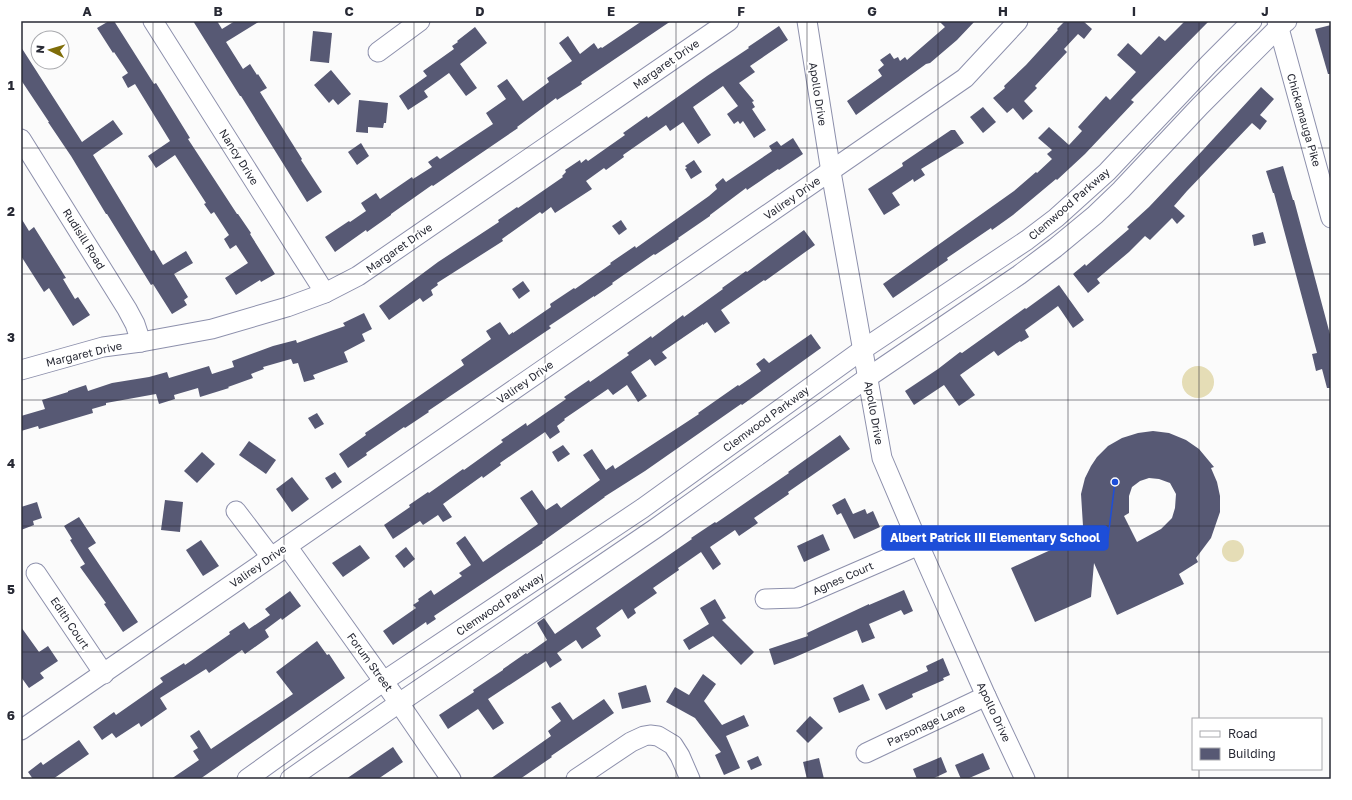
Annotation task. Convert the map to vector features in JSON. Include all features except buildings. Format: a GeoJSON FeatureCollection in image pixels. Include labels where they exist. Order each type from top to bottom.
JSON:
{"type":"FeatureCollection","features":[{"type":"Feature","properties":{"kind":"street","name":"Nancy Drive"},"geometry":{"type":"LineString","coordinates":[[153,21],[325,293]]}},
{"type":"Feature","properties":{"kind":"street"},"geometry":{"type":"LineString","coordinates":[[378,52],[420,21]]}},
{"type":"Feature","properties":{"kind":"street","name":"Margaret Drive"},"geometry":{"type":"LineString","coordinates":[[21,370],[103,347],[141,342],[212,329],[287,307],[325,293],[358,276],[729,21]]}},
{"type":"Feature","properties":{"kind":"street","name":"Apollo Drive"},"geometry":{"type":"LineString","coordinates":[[807,21],[831,172],[882,458],[986,696],[1025,779]]}},
{"type":"Feature","properties":{"kind":"street","name":"Valirey Drive"},"geometry":{"type":"LineString","coordinates":[[21,730],[965,78],[1018,21]]}},
{"type":"Feature","properties":{"kind":"street","name":"Clemwood Parkway"},"geometry":{"type":"LineString","coordinates":[[247,779],[384,682],[643,508],[862,350],[1027,240],[1056,218],[1107,172],[1209,64],[1252,21]]}},
{"type":"Feature","properties":{"kind":"street","name":"Clemwood Parkway"},"geometry":{"type":"LineString","coordinates":[[290,779],[399,702],[656,528],[867,378],[1019,275],[1055,248],[1095,215],[1120,190],[1280,23]]}},
{"type":"Feature","properties":{"kind":"street","name":"Chickamauga Pike"},"geometry":{"type":"LineString","coordinates":[[1280,23],[1331,218]]}},
{"type":"Feature","properties":{"kind":"street","name":"Rudisill Road"},"geometry":{"type":"LineString","coordinates":[[21,139],[124,303],[135,324],[141,342]]}},
{"type":"Feature","properties":{"kind":"street"},"geometry":{"type":"LineString","coordinates":[[236,510],[271,557]]}},
{"type":"Feature","properties":{"kind":"street","name":"Agnes Court"},"geometry":{"type":"LineString","coordinates":[[765,599],[798,598],[919,545]]}},
{"type":"Feature","properties":{"kind":"street","name":"Forum Street"},"geometry":{"type":"LineString","coordinates":[[287,546],[399,702],[451,779]]}},
{"type":"Feature","properties":{"kind":"street","name":"Edith Court"},"geometry":{"type":"LineString","coordinates":[[36,573],[104,674]]}},
{"type":"Feature","properties":{"kind":"street","name":"Parsonage Lane"},"geometry":{"type":"LineString","coordinates":[[866,753],[986,696]]}},
{"type":"Feature","properties":{"kind":"street"},"geometry":{"type":"LineString","coordinates":[[576,779],[638,738],[650,735],[658,736],[673,744],[690,779]]}},
{"type":"Feature","properties":{"kind":"shaded area"},"geometry":{"type":"Polygon","coordinates":[[[1195,366],[1201,366],[1211,373],[1214,382],[1213,388],[1207,395],[1201,398],[1195,398],[1185,391],[1182,385],[1182,379],[1189,369],[1195,366]]]}},
{"type":"Feature","properties":{"kind":"shaded area"},"geometry":{"type":"Polygon","coordinates":[[[1229,540],[1237,540],[1244,547],[1244,555],[1237,562],[1229,562],[1222,555],[1222,547],[1229,540]]]}},
{"type":"Feature","properties":{"kind":"place","name":"Albert Patrick III Elementary School"},"geometry":{"type":"Point","coordinates":[1115,482]}}]}
